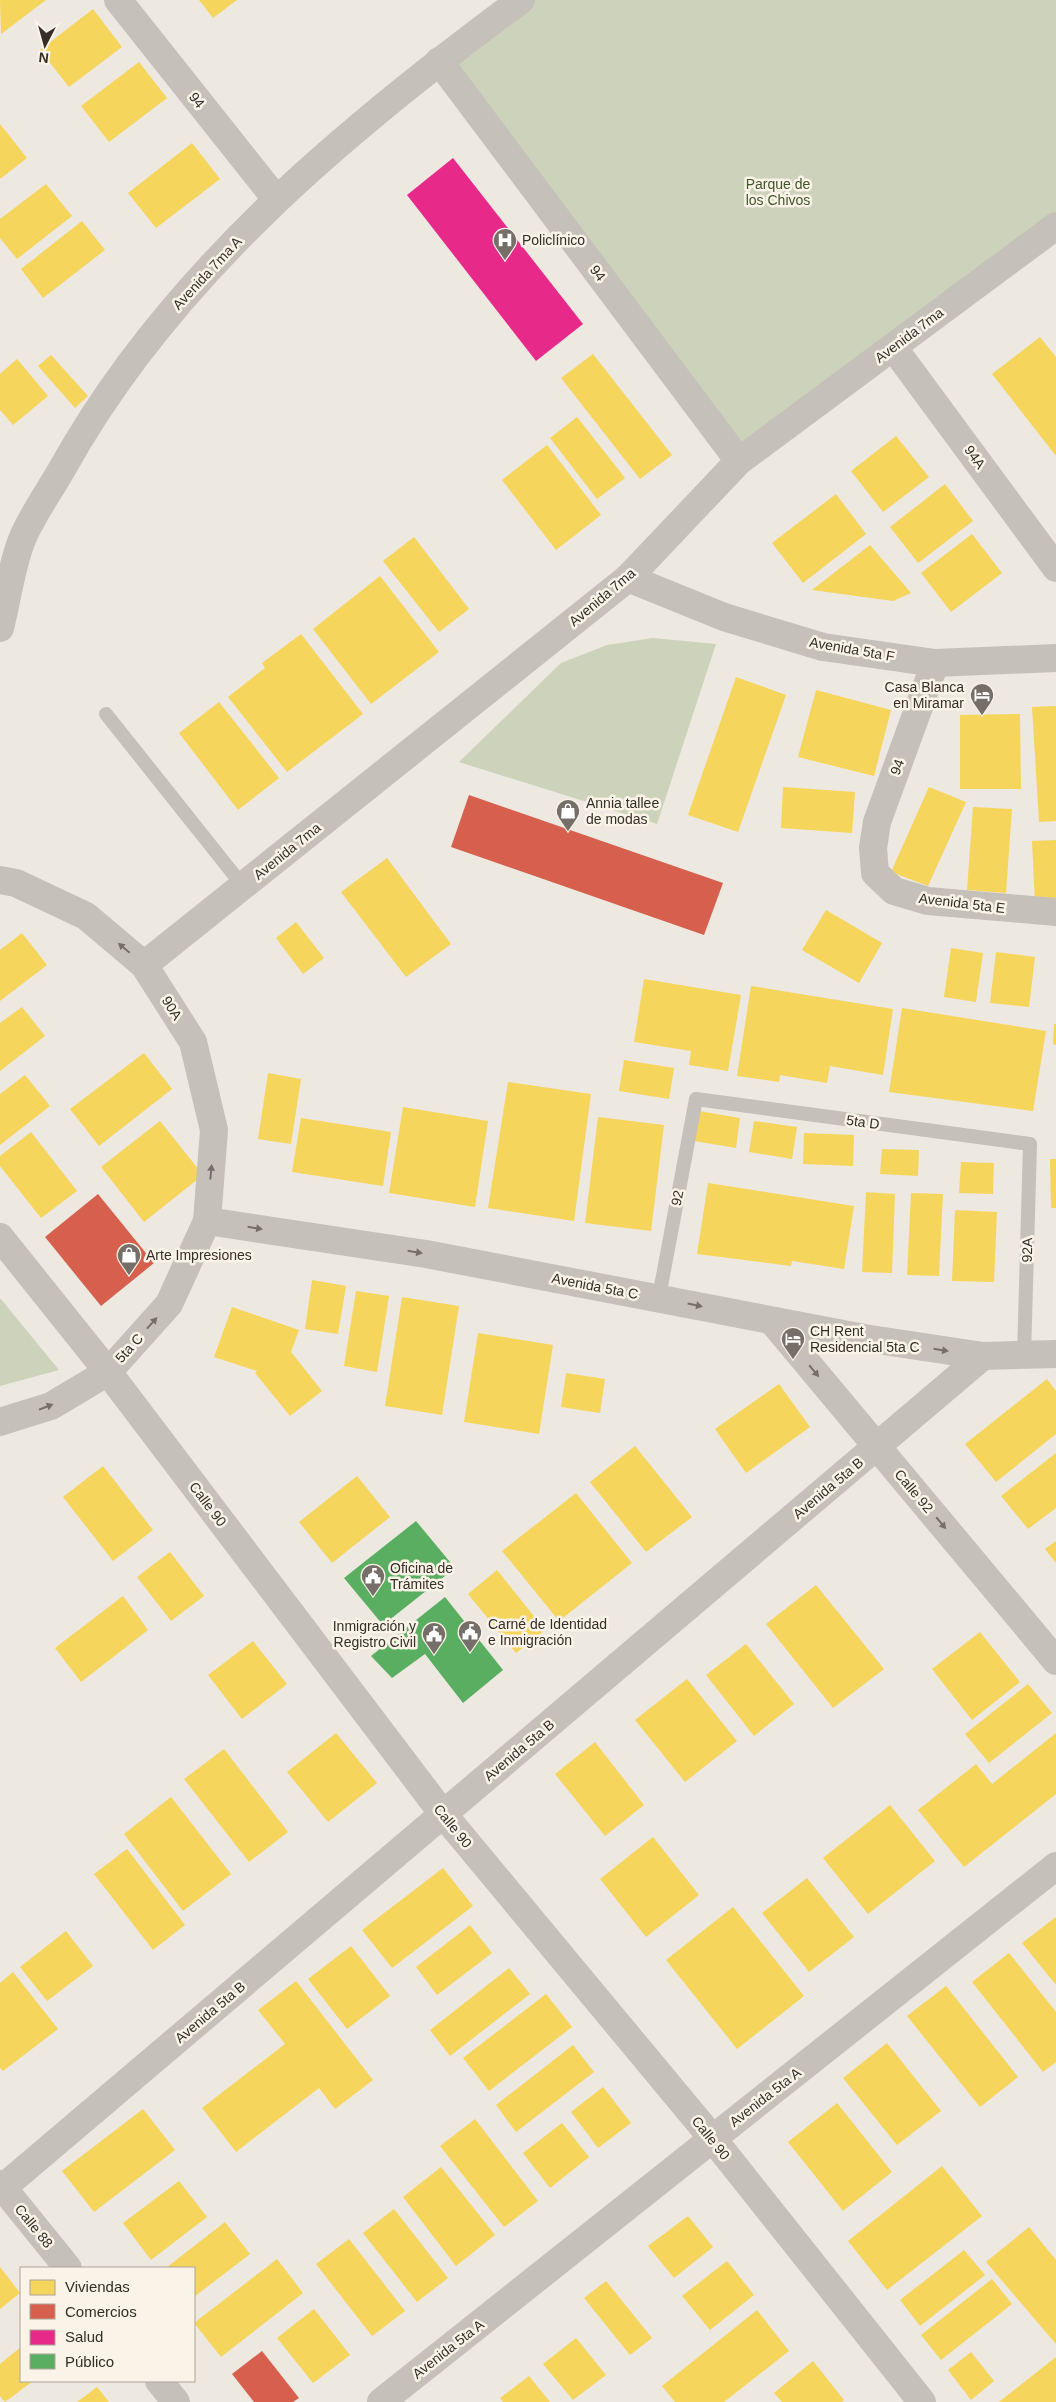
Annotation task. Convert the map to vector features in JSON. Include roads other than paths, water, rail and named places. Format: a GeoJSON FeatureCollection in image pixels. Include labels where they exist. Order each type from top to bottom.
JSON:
{"type":"FeatureCollection","features":[{"type":"Feature","properties":{"kind":"street","name":"94"},"geometry":{"type":"LineString","coordinates":[[118,0],[276,199]]}},
{"type":"Feature","properties":{"kind":"street","name":"Avenida 7ma A"},"geometry":{"type":"LineString","coordinates":[[0,628],[21,542],[88,421],[181,299],[276,199],[439,61],[521,0]]}},
{"type":"Feature","properties":{"kind":"street","name":"94"},"geometry":{"type":"LineString","coordinates":[[439,61],[739,461]]}},
{"type":"Feature","properties":{"kind":"street","name":"Avenida 7ma"},"geometry":{"type":"LineString","coordinates":[[144,965],[628,578],[739,461],[1056,226]]}},
{"type":"Feature","properties":{"kind":"street","name":"94A"},"geometry":{"type":"LineString","coordinates":[[893,347],[1056,568]]}},
{"type":"Feature","properties":{"kind":"street","name":"Avenida 5ta F"},"geometry":{"type":"LineString","coordinates":[[628,578],[724,617],[823,647],[935,663],[1056,658]]}},
{"type":"Feature","properties":{"kind":"street","name":"94"},"geometry":{"type":"LineString","coordinates":[[876,873],[874,848],[877,822],[935,663]]}},
{"type":"Feature","properties":{"kind":"street","name":"Avenida 5ta E"},"geometry":{"type":"LineString","coordinates":[[876,873],[894,891],[928,901],[1056,912]]}},
{"type":"Feature","properties":{"kind":"street","name":"90A"},"geometry":{"type":"LineString","coordinates":[[0,880],[16,883],[86,916],[144,965],[193,1042],[214,1130],[206,1220]]}},
{"type":"Feature","properties":{"kind":"street","name":"Avenida 5ta C"},"geometry":{"type":"LineString","coordinates":[[206,1220],[426,1254],[864,1338],[983,1356]]}},
{"type":"Feature","properties":{"kind":"street","name":"5ta C"},"geometry":{"type":"LineString","coordinates":[[0,1422],[51,1406],[108,1372],[170,1304],[206,1220]]}},
{"type":"Feature","properties":{"kind":"street","name":"Calle 90"},"geometry":{"type":"LineString","coordinates":[[0,1237],[108,1372],[443,1814],[713,2139],[922,2402]]}},
{"type":"Feature","properties":{"kind":"street","name":"Calle 92"},"geometry":{"type":"LineString","coordinates":[[772,1321],[1056,1661]]}},
{"type":"Feature","properties":{"kind":"street"},"geometry":{"type":"LineString","coordinates":[[983,1356],[1056,1354]]}},
{"type":"Feature","properties":{"kind":"street","name":"Avenida 5ta B"},"geometry":{"type":"LineString","coordinates":[[1,2187],[983,1356]]}},
{"type":"Feature","properties":{"kind":"street","name":"Avenida 5ta A"},"geometry":{"type":"LineString","coordinates":[[381,2402],[1056,1866]]}},
{"type":"Feature","properties":{"kind":"street","name":"Calle 88"},"geometry":{"type":"LineString","coordinates":[[1,2187],[67,2267]]}},
{"type":"Feature","properties":{"kind":"street"},"geometry":{"type":"LineString","coordinates":[[160,2382],[176,2402]]}},
{"type":"Feature","properties":{"kind":"lane"},"geometry":{"type":"LineString","coordinates":[[106,714],[243,886]]}},
{"type":"Feature","properties":{"kind":"lane","name":"5ta D"},"geometry":{"type":"LineString","coordinates":[[696,1099],[1030,1144]]}},
{"type":"Feature","properties":{"kind":"lane","name":"92"},"geometry":{"type":"LineString","coordinates":[[658,1298],[696,1099]]}},
{"type":"Feature","properties":{"kind":"lane","name":"92A"},"geometry":{"type":"LineString","coordinates":[[1024,1356],[1030,1144]]}},
{"type":"Feature","properties":{"kind":"place","name":"Policlínico"},"geometry":{"type":"Point","coordinates":[505,261]}},
{"type":"Feature","properties":{"kind":"place","name":"Casa Blanca en Miramar"},"geometry":{"type":"Point","coordinates":[982,716]}},
{"type":"Feature","properties":{"kind":"place","name":"Annia tallee de modas"},"geometry":{"type":"Point","coordinates":[568,832]}},
{"type":"Feature","properties":{"kind":"place","name":"Arte Impresiones"},"geometry":{"type":"Point","coordinates":[129,1276]}},
{"type":"Feature","properties":{"kind":"place","name":"CH Rent Residencial 5ta C"},"geometry":{"type":"Point","coordinates":[793,1360]}},
{"type":"Feature","properties":{"kind":"place","name":"Oficina de Trámites"},"geometry":{"type":"Point","coordinates":[373,1597]}},
{"type":"Feature","properties":{"kind":"place","name":"Carné de Identidad e Inmigración"},"geometry":{"type":"Point","coordinates":[470,1653]}},
{"type":"Feature","properties":{"kind":"place","name":"Inmigración y Registro Civil"},"geometry":{"type":"Point","coordinates":[434,1655]}},
{"type":"Feature","properties":{"kind":"park label","name":"Parque de los Chivos"},"geometry":{"type":"Point","coordinates":[778,192]}}]}
